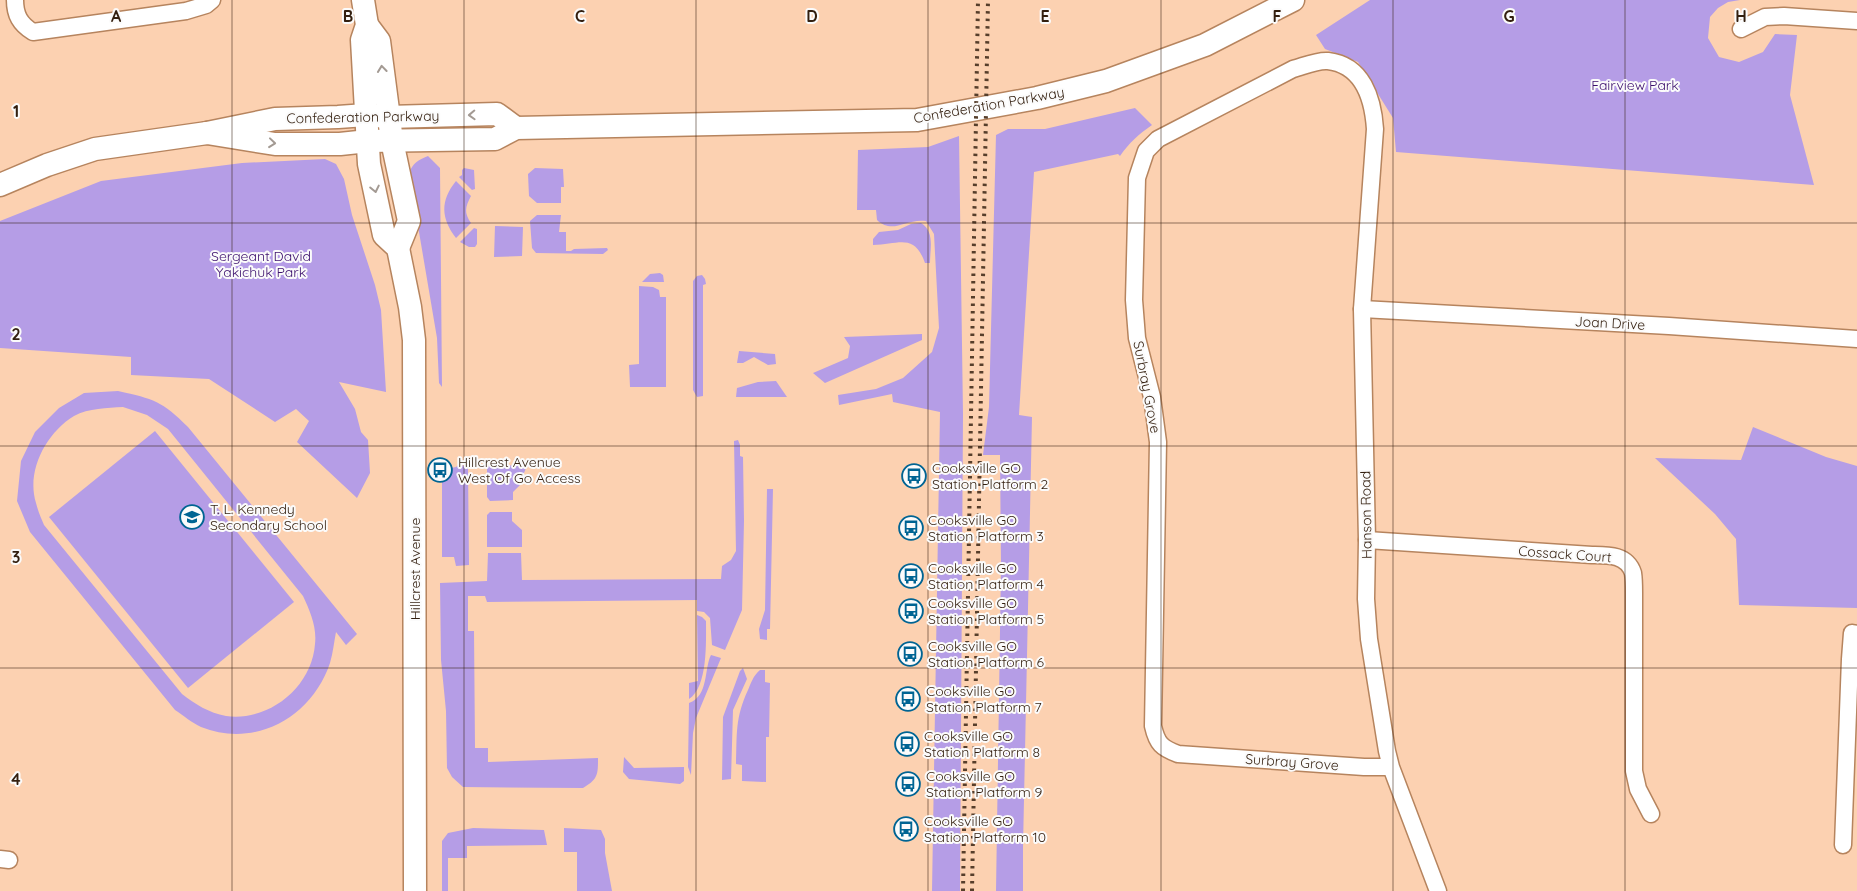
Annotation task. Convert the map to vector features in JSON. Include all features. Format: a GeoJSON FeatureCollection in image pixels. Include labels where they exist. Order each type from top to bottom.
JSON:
{"type":"FeatureCollection","features":[{"type":"Feature","properties":{"kind":"street"},"geometry":{"type":"LineString","coordinates":[[15,0],[16,15],[23,26],[33,32],[186,11],[206,5],[212,0]]}},
{"type":"Feature","properties":{"kind":"street","name":"Hillcrest Avenue"},"geometry":{"type":"LineString","coordinates":[[363,0],[367,25],[379,42],[392,141],[409,221],[398,248]]}},
{"type":"Feature","properties":{"kind":"street","name":"Confederation Parkway"},"geometry":{"type":"LineString","coordinates":[[207,133],[275,144],[340,144],[368,141],[495,139],[516,128],[917,120],[1037,98],[1106,81],[1205,45],[1294,0]]}},
{"type":"Feature","properties":{"kind":"street"},"geometry":{"type":"LineString","coordinates":[[1741,29],[1765,17],[1784,16],[1857,21]]}},
{"type":"Feature","properties":{"kind":"street","name":"Hillcrest Avenue"},"geometry":{"type":"LineString","coordinates":[[367,25],[362,40],[369,164],[384,234],[398,248],[410,307],[414,340],[416,891]]}},
{"type":"Feature","properties":{"kind":"street","name":"Surbray Grove"},"geometry":{"type":"LineString","coordinates":[[1375,129],[1373,104],[1358,76],[1346,67],[1328,61],[1311,63],[1294,69],[1158,138],[1146,151],[1137,178],[1134,300],[1137,338],[1152,397],[1158,442],[1153,726],[1156,740],[1166,750],[1178,754],[1364,767],[1391,767]]}},
{"type":"Feature","properties":{"kind":"street","name":"Confederation Parkway"},"geometry":{"type":"LineString","coordinates":[[0,185],[47,165],[96,149],[207,133],[275,118],[497,114],[516,128]]}},
{"type":"Feature","properties":{"kind":"street","name":"Hanson Road"},"geometry":{"type":"LineString","coordinates":[[1375,129],[1362,309],[1367,540],[1366,599],[1369,639],[1391,767],[1438,891]]}},
{"type":"Feature","properties":{"kind":"street","name":"Joan Drive"},"geometry":{"type":"LineString","coordinates":[[1362,309],[1669,326],[1857,339]]}},
{"type":"Feature","properties":{"kind":"street","name":"Cossack Court"},"geometry":{"type":"LineString","coordinates":[[1367,540],[1611,555],[1623,560],[1632,572],[1634,593],[1634,770],[1638,790],[1651,814]]}},
{"type":"Feature","properties":{"kind":"street"},"geometry":{"type":"LineString","coordinates":[[1843,845],[1854,633]]}},
{"type":"Feature","properties":{"kind":"green space","name":"Fairview Park"},"geometry":{"type":"Polygon","coordinates":[[[1370,0],[1740,0],[1728,2],[1718,8],[1710,17],[1708,38],[1719,57],[1739,62],[1763,52],[1775,34],[1797,35],[1790,95],[1814,185],[1396,152],[1393,118],[1358,62],[1325,49],[1316,35],[1370,0]]]}},
{"type":"Feature","properties":{"kind":"green space"},"geometry":{"type":"Polygon","coordinates":[[[1135,108],[1152,125],[1135,139],[1120,156],[1118,154],[1034,172],[1019,415],[1032,417],[1023,891],[996,891],[1001,566],[1000,455],[983,455],[989,407],[996,135],[1008,129],[1045,129],[1135,108]]]}},
{"type":"Feature","properties":{"kind":"green space"},"geometry":{"type":"Polygon","coordinates":[[[959,136],[963,414],[960,891],[932,891],[940,412],[893,402],[892,394],[839,405],[838,395],[876,389],[903,378],[932,352],[939,328],[934,234],[926,221],[889,226],[877,220],[876,210],[857,210],[858,150],[928,147],[959,136]]]}},
{"type":"Feature","properties":{"kind":"green space"},"geometry":{"type":"Polygon","coordinates":[[[428,156],[440,168],[442,387],[439,383],[437,338],[409,173],[416,162],[428,156]]]}},
{"type":"Feature","properties":{"kind":"green space","name":"Sergeant David Yakichuk Park"},"geometry":{"type":"Polygon","coordinates":[[[325,159],[336,164],[344,179],[352,215],[375,285],[381,310],[386,392],[339,382],[355,409],[361,432],[368,440],[370,473],[357,498],[297,442],[309,421],[296,409],[275,422],[209,379],[131,375],[131,357],[0,348],[0,221],[101,181],[242,163],[325,159]]]}},
{"type":"Feature","properties":{"kind":"green space"},"geometry":{"type":"Polygon","coordinates":[[[464,168],[474,170],[475,189],[472,190],[459,177],[462,175],[464,168]]]}},
{"type":"Feature","properties":{"kind":"green space"},"geometry":{"type":"Polygon","coordinates":[[[535,168],[563,169],[564,187],[561,187],[561,203],[537,203],[529,196],[528,174],[535,168]]]}},
{"type":"Feature","properties":{"kind":"green space"},"geometry":{"type":"Polygon","coordinates":[[[456,181],[471,196],[466,210],[471,223],[456,238],[447,223],[444,210],[447,196],[456,181]]]}},
{"type":"Feature","properties":{"kind":"green space"},"geometry":{"type":"Polygon","coordinates":[[[537,215],[561,215],[559,232],[566,232],[566,251],[607,248],[608,250],[603,254],[536,253],[532,248],[530,221],[537,215]]]}},
{"type":"Feature","properties":{"kind":"green space"},"geometry":{"type":"Polygon","coordinates":[[[921,223],[930,236],[930,263],[925,263],[916,247],[904,242],[873,245],[873,239],[879,232],[898,230],[911,224],[921,223]]]}},
{"type":"Feature","properties":{"kind":"green space"},"geometry":{"type":"Polygon","coordinates":[[[495,226],[523,227],[522,256],[494,257],[495,226]]]}},
{"type":"Feature","properties":{"kind":"green space"},"geometry":{"type":"Polygon","coordinates":[[[474,228],[477,229],[477,244],[475,247],[469,247],[460,242],[474,228]]]}},
{"type":"Feature","properties":{"kind":"green space"},"geometry":{"type":"Polygon","coordinates":[[[660,273],[663,275],[664,282],[642,282],[650,274],[660,273]]]}},
{"type":"Feature","properties":{"kind":"green space"},"geometry":{"type":"Polygon","coordinates":[[[702,275],[706,284],[703,285],[703,396],[697,397],[693,390],[693,281],[697,276],[702,275]]]}},
{"type":"Feature","properties":{"kind":"green space"},"geometry":{"type":"Polygon","coordinates":[[[639,286],[653,287],[659,290],[660,297],[666,297],[666,387],[630,387],[629,365],[639,364],[639,286]]]}},
{"type":"Feature","properties":{"kind":"green space"},"geometry":{"type":"Polygon","coordinates":[[[922,334],[922,340],[825,383],[813,373],[848,358],[850,346],[844,337],[922,334]]]}},
{"type":"Feature","properties":{"kind":"green space"},"geometry":{"type":"Polygon","coordinates":[[[739,351],[775,354],[776,364],[768,365],[754,357],[743,363],[737,363],[739,351]]]}},
{"type":"Feature","properties":{"kind":"green space"},"geometry":{"type":"Polygon","coordinates":[[[776,381],[787,397],[736,397],[737,388],[758,382],[776,381]]]}},
{"type":"Feature","properties":{"kind":"green space"},"geometry":{"type":"Polygon","coordinates":[[[118,391],[140,396],[157,402],[179,418],[357,634],[346,645],[336,632],[330,663],[322,682],[310,699],[296,713],[279,724],[261,731],[241,734],[221,733],[201,727],[175,710],[30,532],[17,501],[21,461],[35,432],[59,408],[84,393],[118,391]],[[123,407],[92,410],[74,416],[55,432],[41,454],[34,478],[36,503],[44,525],[182,694],[202,708],[220,715],[242,716],[258,713],[286,698],[306,674],[312,660],[315,644],[315,631],[310,613],[303,596],[168,429],[147,415],[123,407]]]}},
{"type":"Feature","properties":{"kind":"green space"},"geometry":{"type":"Polygon","coordinates":[[[1753,427],[1826,457],[1857,466],[1857,608],[1739,605],[1736,539],[1715,514],[1655,458],[1741,460],[1753,427]]]}},
{"type":"Feature","properties":{"kind":"green space"},"geometry":{"type":"Polygon","coordinates":[[[155,431],[294,602],[188,688],[49,517],[155,431]]]}},
{"type":"Feature","properties":{"kind":"green space"},"geometry":{"type":"Polygon","coordinates":[[[738,440],[740,456],[743,457],[742,610],[725,650],[712,645],[710,618],[704,612],[697,611],[697,600],[487,602],[485,596],[468,596],[468,631],[474,631],[475,748],[488,748],[488,762],[598,758],[598,764],[596,776],[592,782],[583,788],[463,787],[452,777],[447,768],[446,711],[441,660],[440,583],[487,581],[488,553],[521,553],[522,580],[721,579],[722,566],[731,560],[736,551],[734,441],[738,440]]]}},
{"type":"Feature","properties":{"kind":"green space"},"geometry":{"type":"Polygon","coordinates":[[[459,464],[464,466],[467,464],[468,468],[469,565],[456,566],[454,557],[442,557],[442,480],[451,468],[459,464]]]}},
{"type":"Feature","properties":{"kind":"green space"},"geometry":{"type":"Polygon","coordinates":[[[526,465],[520,485],[513,492],[513,500],[490,501],[487,497],[487,466],[526,465]]]}},
{"type":"Feature","properties":{"kind":"green space"},"geometry":{"type":"Polygon","coordinates":[[[767,489],[773,489],[770,629],[767,629],[767,640],[760,639],[759,629],[765,610],[767,489]]]}},
{"type":"Feature","properties":{"kind":"green space"},"geometry":{"type":"Polygon","coordinates":[[[490,512],[512,512],[512,521],[522,530],[522,547],[487,547],[487,515],[490,512]]]}},
{"type":"Feature","properties":{"kind":"green space"},"geometry":{"type":"Polygon","coordinates":[[[697,615],[706,621],[705,663],[700,685],[689,699],[689,683],[698,681],[697,615]]]}},
{"type":"Feature","properties":{"kind":"green space"},"geometry":{"type":"Polygon","coordinates":[[[711,655],[721,658],[696,718],[693,733],[691,775],[688,767],[689,703],[700,694],[703,688],[711,655]]]}},
{"type":"Feature","properties":{"kind":"green space"},"geometry":{"type":"Polygon","coordinates":[[[743,668],[747,679],[733,710],[731,779],[722,780],[723,717],[740,671],[743,668]]]}},
{"type":"Feature","properties":{"kind":"green space"},"geometry":{"type":"Polygon","coordinates":[[[760,670],[765,670],[765,682],[770,683],[769,737],[766,737],[766,782],[742,781],[742,765],[736,764],[739,718],[751,682],[760,670]]]}},
{"type":"Feature","properties":{"kind":"green space"},"geometry":{"type":"Polygon","coordinates":[[[624,757],[634,768],[684,767],[684,781],[680,784],[629,779],[623,772],[624,757]]]}},
{"type":"Feature","properties":{"kind":"green space"},"geometry":{"type":"Polygon","coordinates":[[[473,828],[544,830],[547,845],[467,846],[467,858],[448,858],[448,891],[442,891],[442,841],[448,833],[473,828]]]}},
{"type":"Feature","properties":{"kind":"green space"},"geometry":{"type":"Polygon","coordinates":[[[564,828],[601,830],[605,839],[605,853],[612,891],[577,891],[577,852],[564,852],[564,828]]]}},
{"type":"Feature","properties":{"kind":"railway"},"geometry":{"type":"LineString","coordinates":[[963,891],[978,0]]}},
{"type":"Feature","properties":{"kind":"railway"},"geometry":{"type":"LineString","coordinates":[[972,891],[988,0]]}},
{"type":"Feature","properties":{"kind":"place","name":"Hillcrest Avenue West Of Go Access"},"geometry":{"type":"Point","coordinates":[440,470]}},
{"type":"Feature","properties":{"kind":"place","name":"Cooksville GO Station Platform 2"},"geometry":{"type":"Point","coordinates":[914,476]}},
{"type":"Feature","properties":{"kind":"place","name":"T. L. Kennedy Secondary School"},"geometry":{"type":"Point","coordinates":[192,517]}},
{"type":"Feature","properties":{"kind":"place","name":"Cooksville GO Station Platform 3"},"geometry":{"type":"Point","coordinates":[911,528]}},
{"type":"Feature","properties":{"kind":"place","name":"Cooksville GO Station Platform 4"},"geometry":{"type":"Point","coordinates":[911,576]}},
{"type":"Feature","properties":{"kind":"place","name":"Cooksville GO Station Platform 5"},"geometry":{"type":"Point","coordinates":[911,611]}},
{"type":"Feature","properties":{"kind":"place","name":"Cooksville GO Station Platform 6"},"geometry":{"type":"Point","coordinates":[910,654]}},
{"type":"Feature","properties":{"kind":"place","name":"Cooksville GO Station Platform 7"},"geometry":{"type":"Point","coordinates":[908,699]}},
{"type":"Feature","properties":{"kind":"place","name":"Cooksville GO Station Platform 8"},"geometry":{"type":"Point","coordinates":[907,744]}},
{"type":"Feature","properties":{"kind":"place","name":"Cooksville GO Station Platform 9"},"geometry":{"type":"Point","coordinates":[908,784]}},
{"type":"Feature","properties":{"kind":"place","name":"Cooksville GO Station Platform 10"},"geometry":{"type":"Point","coordinates":[906,829]}}]}
